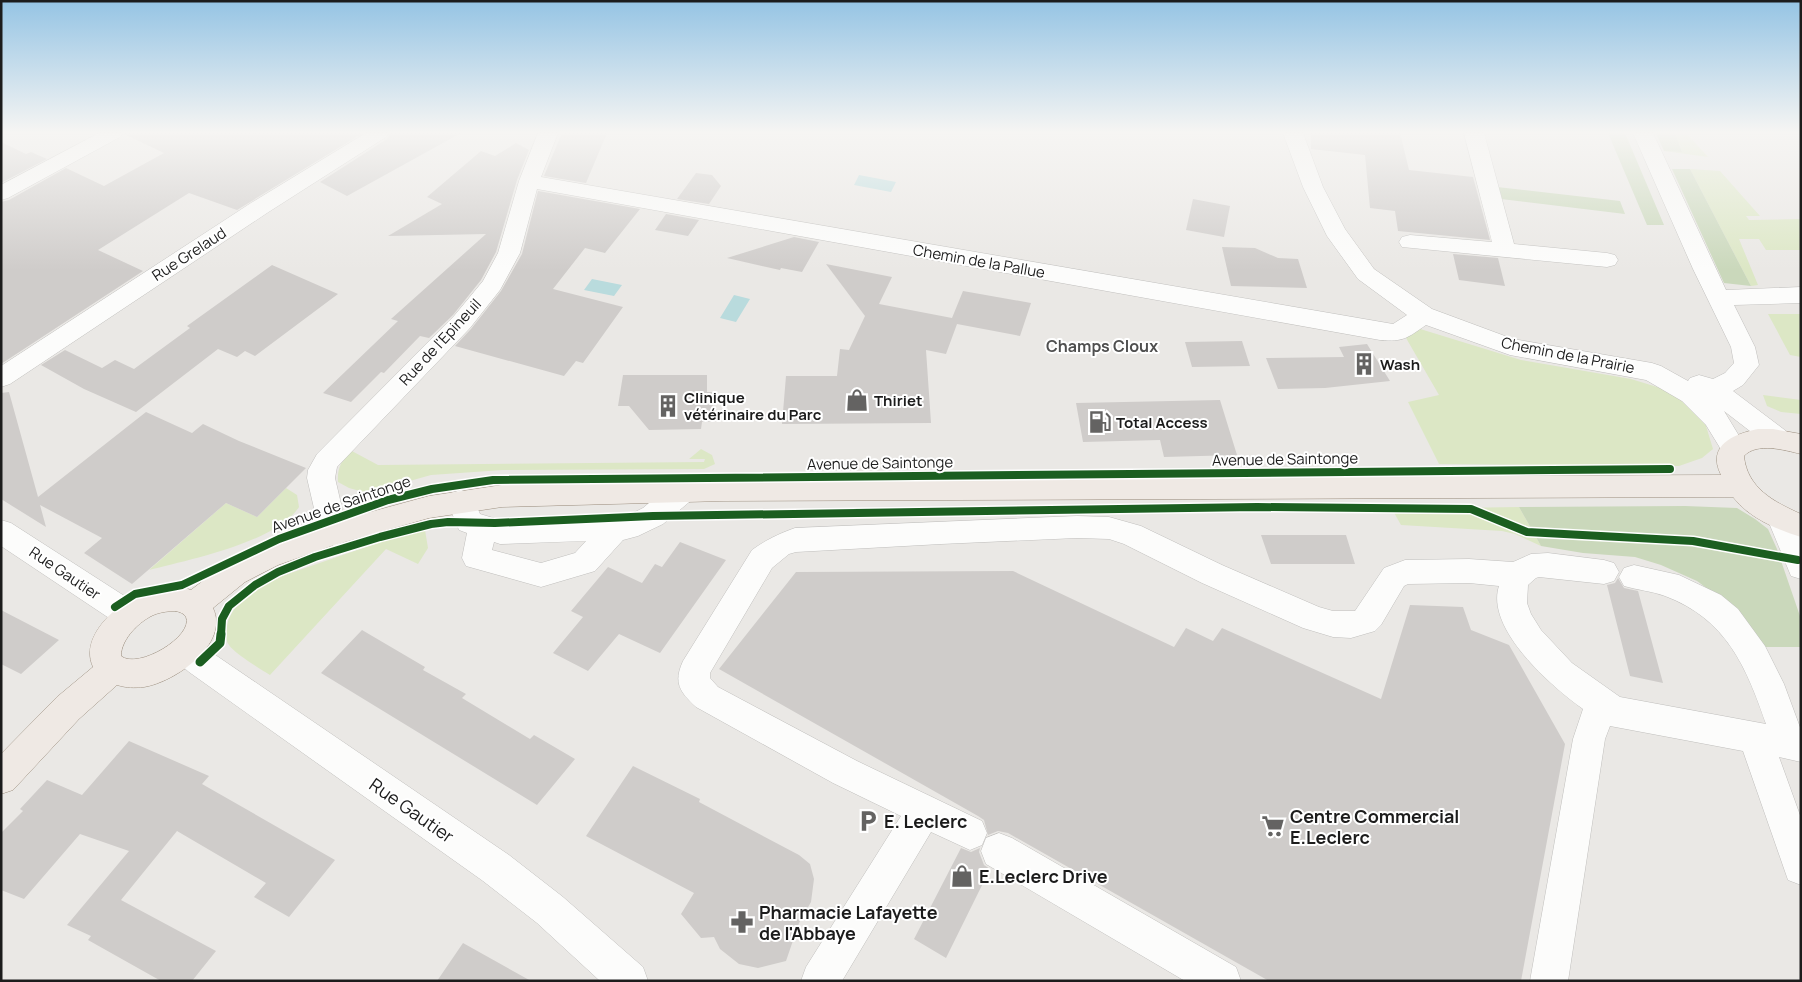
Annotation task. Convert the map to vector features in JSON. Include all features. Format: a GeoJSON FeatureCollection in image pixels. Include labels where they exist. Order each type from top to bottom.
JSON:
{"type":"FeatureCollection","features":[{"type":"Feature","properties":{"kind":"main road"},"geometry":{"type":"LineString","coordinates":[[1789,441],[1759,438],[1744,441],[1734,449],[1730,460],[1732,472],[1740,486],[1751,498],[1791,522]]}},
{"type":"Feature","properties":{"kind":"main road","name":"Avenue de Saintonge"},"geometry":{"type":"LineString","coordinates":[[195,605],[235,573],[268,556],[334,534],[428,507],[461,501],[545,494],[684,490],[1740,486]]}},
{"type":"Feature","properties":{"kind":"main road"},"geometry":{"type":"LineString","coordinates":[[166,599],[187,600],[195,605],[200,612],[202,620],[200,630],[186,650],[175,660],[148,672],[128,674],[113,669],[105,653],[106,644],[118,624],[129,614],[153,601],[166,599]]}},
{"type":"Feature","properties":{"kind":"main road"},"geometry":{"type":"LineString","coordinates":[[1,778],[68,708],[113,669]]}},
{"type":"Feature","properties":{"kind":"street"},"geometry":{"type":"LineString","coordinates":[[1,194],[29,179]]}},
{"type":"Feature","properties":{"kind":"street","name":"Rue Grelaud"},"geometry":{"type":"LineString","coordinates":[[1,378],[305,179]]}},
{"type":"Feature","properties":{"kind":"street","name":"Chemin de la Prairie"},"geometry":{"type":"LineString","coordinates":[[1310,179],[1331,222],[1366,274],[1424,315],[1510,347],[1652,372],[1691,394],[1715,418],[1734,449]]}},
{"type":"Feature","properties":{"kind":"street"},"geometry":{"type":"LineString","coordinates":[[1486,179],[1505,251]]}},
{"type":"Feature","properties":{"kind":"street"},"geometry":{"type":"LineString","coordinates":[[1664,179],[1743,347],[1747,365],[1734,379],[1714,390]]}},
{"type":"Feature","properties":{"kind":"street","name":"Chemin de la Pallue"},"geometry":{"type":"LineString","coordinates":[[529,181],[1380,332],[1398,332],[1424,315]]}},
{"type":"Feature","properties":{"kind":"street","name":"Rue de l'Epineuil"},"geometry":{"type":"LineString","coordinates":[[334,534],[321,478],[326,461],[462,322],[492,285],[509,253],[529,181]]}},
{"type":"Feature","properties":{"kind":"street"},"geometry":{"type":"LineString","coordinates":[[1410,242],[1607,260]]}},
{"type":"Feature","properties":{"kind":"street"},"geometry":{"type":"LineString","coordinates":[[1719,298],[1801,295]]}},
{"type":"Feature","properties":{"kind":"street"},"geometry":{"type":"LineString","coordinates":[[1652,372],[1689,380],[1714,390],[1789,441]]}},
{"type":"Feature","properties":{"kind":"street"},"geometry":{"type":"LineString","coordinates":[[461,501],[469,522],[500,532],[615,529],[628,528],[653,516],[684,490]]}},
{"type":"Feature","properties":{"kind":"street"},"geometry":{"type":"LineString","coordinates":[[1791,522],[1801,567]]}},
{"type":"Feature","properties":{"kind":"street"},"geometry":{"type":"LineString","coordinates":[[483,526],[476,558],[540,575],[585,562],[615,529]]}},
{"type":"Feature","properties":{"kind":"street"},"geometry":{"type":"LineString","coordinates":[[1222,981],[984,842],[925,810],[845,772],[707,698],[694,684],[694,672],[762,559],[779,546],[795,540],[941,532],[1077,527],[1109,528],[1130,534],[1212,574],[1314,619],[1333,624],[1351,625],[1364,622],[1370,616],[1394,577],[1405,572],[1469,571],[1519,575]]}},
{"type":"Feature","properties":{"kind":"street","name":"Rue Gautier"},"geometry":{"type":"LineString","coordinates":[[1,531],[129,614]]}},
{"type":"Feature","properties":{"kind":"street"},"geometry":{"type":"LineString","coordinates":[[1604,572],[1529,566],[1519,575],[1512,587],[1512,603],[1519,621],[1531,641],[1554,667],[1612,711]]}},
{"type":"Feature","properties":{"kind":"street"},"geometry":{"type":"LineString","coordinates":[[1634,577],[1669,584],[1710,604],[1727,618],[1754,656],[1795,745]]}},
{"type":"Feature","properties":{"kind":"street","name":"Rue Gautier"},"geometry":{"type":"LineString","coordinates":[[186,650],[200,662],[496,868],[550,910],[629,981]]}},
{"type":"Feature","properties":{"kind":"street"},"geometry":{"type":"LineString","coordinates":[[1549,981],[1594,718],[1604,712],[1612,711],[1795,745]]}},
{"type":"Feature","properties":{"kind":"street"},"geometry":{"type":"LineString","coordinates":[[1755,738],[1801,867]]}},
{"type":"Feature","properties":{"kind":"street"},"geometry":{"type":"LineString","coordinates":[[820,981],[925,810]]}},
{"type":"Feature","properties":{"kind":"green space"},"geometry":{"type":"Polygon","coordinates":[[[1627,179],[1644,179],[1664,225],[1647,225],[1627,179]]]}},
{"type":"Feature","properties":{"kind":"green space"},"geometry":{"type":"Polygon","coordinates":[[[1676,179],[1695,179],[1751,286],[1724,283],[1676,179]]]}},
{"type":"Feature","properties":{"kind":"green space"},"geometry":{"type":"Polygon","coordinates":[[[1695,179],[1727,179],[1760,216],[1746,216],[1749,220],[1801,219],[1801,250],[1766,250],[1759,239],[1739,239],[1758,285],[1751,286],[1695,179]]]}},
{"type":"Feature","properties":{"kind":"green space"},"geometry":{"type":"Polygon","coordinates":[[[1497,187],[1620,201],[1625,214],[1501,199],[1497,187]]]}},
{"type":"Feature","properties":{"kind":"green space"},"geometry":{"type":"Polygon","coordinates":[[[1768,314],[1801,314],[1801,357],[1790,355],[1768,314]]]}},
{"type":"Feature","properties":{"kind":"green space"},"geometry":{"type":"Polygon","coordinates":[[[1417,328],[1521,360],[1631,379],[1667,390],[1703,416],[1713,449],[1702,458],[1679,466],[1439,464],[1408,402],[1439,395],[1406,338],[1417,328]]]}},
{"type":"Feature","properties":{"kind":"green space"},"geometry":{"type":"Polygon","coordinates":[[[1763,395],[1801,400],[1801,414],[1781,412],[1767,406],[1763,395]]]}},
{"type":"Feature","properties":{"kind":"green space"},"geometry":{"type":"Polygon","coordinates":[[[701,449],[712,455],[715,464],[704,469],[503,470],[431,475],[367,493],[349,488],[338,482],[338,472],[341,464],[350,450],[378,465],[704,462],[705,459],[689,459],[701,449]]]}},
{"type":"Feature","properties":{"kind":"green space"},"geometry":{"type":"Polygon","coordinates":[[[286,488],[297,495],[299,507],[288,519],[272,530],[230,548],[149,570],[226,503],[257,517],[286,488]]]}},
{"type":"Feature","properties":{"kind":"green space"},"geometry":{"type":"Polygon","coordinates":[[[1685,506],[1737,508],[1768,529],[1777,549],[1801,619],[1801,647],[1763,647],[1728,604],[1697,581],[1661,565],[1635,557],[1583,553],[1541,546],[1519,507],[1685,506]]]}},
{"type":"Feature","properties":{"kind":"green space"},"geometry":{"type":"Polygon","coordinates":[[[1519,507],[1541,546],[1515,534],[1502,531],[1401,525],[1392,509],[1519,507]]]}},
{"type":"Feature","properties":{"kind":"green space"},"geometry":{"type":"Polygon","coordinates":[[[425,530],[428,548],[418,564],[386,549],[270,675],[242,656],[228,643],[226,630],[233,611],[246,597],[264,585],[282,576],[389,539],[425,530]]]}},
{"type":"Feature","properties":{"kind":"water"},"geometry":{"type":"Polygon","coordinates":[[[857,179],[879,179],[896,182],[891,192],[854,185],[857,179]]]}},
{"type":"Feature","properties":{"kind":"water"},"geometry":{"type":"Polygon","coordinates":[[[592,279],[622,285],[614,296],[584,290],[592,279]]]}},
{"type":"Feature","properties":{"kind":"water"},"geometry":{"type":"Polygon","coordinates":[[[734,295],[750,299],[736,322],[720,318],[734,295]]]}},
{"type":"Feature","properties":{"kind":"building"},"geometry":{"type":"Polygon","coordinates":[[[1,179],[9,179],[1,183],[1,179]]]}},
{"type":"Feature","properties":{"kind":"building"},"geometry":{"type":"Polygon","coordinates":[[[47,179],[89,179],[104,186],[117,179],[288,179],[237,210],[189,193],[98,250],[143,271],[1,364],[1,202],[9,200],[47,179]]]}},
{"type":"Feature","properties":{"kind":"building"},"geometry":{"type":"Polygon","coordinates":[[[325,179],[378,179],[347,196],[320,182],[325,179]]]}},
{"type":"Feature","properties":{"kind":"building"},"geometry":{"type":"Polygon","coordinates":[[[448,179],[517,179],[496,252],[481,280],[453,315],[429,338],[420,336],[384,373],[381,372],[351,402],[323,393],[398,321],[391,319],[486,234],[388,236],[442,204],[427,197],[448,179]]]}},
{"type":"Feature","properties":{"kind":"building"},"geometry":{"type":"Polygon","coordinates":[[[561,179],[588,179],[586,183],[561,179]]]}},
{"type":"Feature","properties":{"kind":"building"},"geometry":{"type":"Polygon","coordinates":[[[692,179],[715,179],[721,186],[709,204],[677,199],[692,179]]]}},
{"type":"Feature","properties":{"kind":"building"},"geometry":{"type":"Polygon","coordinates":[[[1367,179],[1473,179],[1490,240],[1398,231],[1395,211],[1370,208],[1367,179]]]}},
{"type":"Feature","properties":{"kind":"building"},"geometry":{"type":"Polygon","coordinates":[[[538,191],[640,209],[605,253],[585,248],[553,289],[623,307],[583,363],[576,361],[564,376],[455,346],[501,291],[522,254],[538,191]]]}},
{"type":"Feature","properties":{"kind":"building"},"geometry":{"type":"Polygon","coordinates":[[[1193,199],[1230,206],[1224,237],[1186,230],[1193,199]]]}},
{"type":"Feature","properties":{"kind":"building"},"geometry":{"type":"Polygon","coordinates":[[[666,214],[699,220],[688,236],[655,230],[666,214]]]}},
{"type":"Feature","properties":{"kind":"building"},"geometry":{"type":"Polygon","coordinates":[[[794,237],[819,242],[802,272],[781,268],[780,270],[727,258],[794,237]]]}},
{"type":"Feature","properties":{"kind":"building"},"geometry":{"type":"Polygon","coordinates":[[[1222,247],[1255,248],[1278,258],[1298,259],[1307,288],[1231,286],[1222,247]]]}},
{"type":"Feature","properties":{"kind":"building"},"geometry":{"type":"Polygon","coordinates":[[[1453,254],[1498,258],[1505,286],[1459,280],[1453,254]]]}},
{"type":"Feature","properties":{"kind":"building"},"geometry":{"type":"Polygon","coordinates":[[[826,264],[892,277],[879,304],[952,318],[963,291],[1031,303],[1020,336],[957,324],[946,354],[926,350],[931,423],[782,424],[786,376],[837,376],[840,349],[849,350],[865,316],[826,264]]]}},
{"type":"Feature","properties":{"kind":"building"},"geometry":{"type":"Polygon","coordinates":[[[272,265],[338,294],[255,356],[245,351],[237,357],[218,349],[136,412],[84,389],[41,365],[65,350],[102,368],[115,360],[134,369],[190,328],[187,326],[272,265]]]}},
{"type":"Feature","properties":{"kind":"building"},"geometry":{"type":"Polygon","coordinates":[[[1242,341],[1250,366],[1192,367],[1185,342],[1242,341]]]}},
{"type":"Feature","properties":{"kind":"building"},"geometry":{"type":"Polygon","coordinates":[[[1367,344],[1390,381],[1325,388],[1278,389],[1266,358],[1344,357],[1339,347],[1367,344]]]}},
{"type":"Feature","properties":{"kind":"building","name":"Clinique vétérinaire du Parc"},"geometry":{"type":"Polygon","coordinates":[[[623,375],[707,375],[707,392],[714,392],[711,422],[702,422],[701,429],[649,430],[629,406],[618,406],[623,375]]]}},
{"type":"Feature","properties":{"kind":"building"},"geometry":{"type":"Polygon","coordinates":[[[9,392],[38,497],[146,412],[192,433],[203,424],[306,468],[257,517],[226,503],[132,584],[84,553],[102,538],[40,505],[46,527],[1,499],[1,393],[9,392]]]}},
{"type":"Feature","properties":{"kind":"building"},"geometry":{"type":"Polygon","coordinates":[[[1220,400],[1237,455],[1164,457],[1160,440],[1083,442],[1076,403],[1220,400]]]}},
{"type":"Feature","properties":{"kind":"building"},"geometry":{"type":"Polygon","coordinates":[[[1261,535],[1346,535],[1355,564],[1271,564],[1261,535]]]}},
{"type":"Feature","properties":{"kind":"building"},"geometry":{"type":"Polygon","coordinates":[[[680,542],[726,560],[660,653],[619,634],[588,671],[553,653],[583,617],[571,611],[608,567],[642,583],[655,564],[662,567],[680,542]]]}},
{"type":"Feature","properties":{"kind":"building","name":"Centre Commercial E.Leclerc"},"geometry":{"type":"Polygon","coordinates":[[[1013,571],[1174,647],[1186,628],[1213,641],[1222,628],[1381,699],[1410,605],[1463,607],[1471,630],[1509,645],[1565,744],[1521,981],[1269,981],[1008,833],[998,831],[988,835],[984,820],[978,816],[719,669],[796,572],[1013,571]]]}},
{"type":"Feature","properties":{"kind":"building"},"geometry":{"type":"Polygon","coordinates":[[[1618,578],[1624,588],[1638,591],[1663,683],[1630,676],[1607,585],[1615,583],[1618,578]]]}},
{"type":"Feature","properties":{"kind":"building"},"geometry":{"type":"Polygon","coordinates":[[[1,610],[59,640],[21,674],[1,664],[1,610]]]}},
{"type":"Feature","properties":{"kind":"building"},"geometry":{"type":"Polygon","coordinates":[[[362,630],[425,667],[423,670],[466,694],[462,698],[530,739],[534,735],[575,759],[537,805],[321,673],[362,630]]]}},
{"type":"Feature","properties":{"kind":"building"},"geometry":{"type":"Polygon","coordinates":[[[129,741],[209,776],[202,784],[335,860],[289,917],[254,897],[266,883],[177,831],[121,900],[216,951],[192,981],[161,981],[88,940],[91,936],[67,925],[129,851],[80,834],[24,899],[1,890],[1,833],[23,811],[20,809],[47,780],[82,795],[129,741]]]}},
{"type":"Feature","properties":{"kind":"building"},"geometry":{"type":"Polygon","coordinates":[[[633,766],[700,799],[699,802],[799,855],[810,864],[814,879],[811,902],[799,923],[786,961],[758,968],[739,964],[720,949],[714,937],[701,938],[681,914],[694,893],[586,836],[633,766]]]}},
{"type":"Feature","properties":{"kind":"building"},"geometry":{"type":"Polygon","coordinates":[[[961,848],[971,852],[980,848],[979,852],[984,865],[990,869],[946,958],[914,939],[961,848]]]}},
{"type":"Feature","properties":{"kind":"building"},"geometry":{"type":"Polygon","coordinates":[[[463,943],[531,981],[437,981],[463,943]]]}},
{"type":"Feature","properties":{"kind":"cycle path"},"geometry":{"type":"LineString","coordinates":[[115,607],[135,594],[182,585],[279,539],[388,500],[432,489],[493,480],[1670,469]]}},
{"type":"Feature","properties":{"kind":"cycle path"},"geometry":{"type":"LineString","coordinates":[[200,662],[220,643],[222,619],[229,606],[255,585],[278,572],[315,557],[380,537],[431,524],[448,522],[495,523],[653,516],[1257,507],[1471,509],[1527,532],[1693,541],[1798,560]]}},
{"type":"Feature","properties":{"kind":"place","name":"Wash"},"geometry":{"type":"Point","coordinates":[1364,364]}},
{"type":"Feature","properties":{"kind":"place","name":"Thiriet"},"geometry":{"type":"Point","coordinates":[857,400]}},
{"type":"Feature","properties":{"kind":"place","name":"Clinique vétérinaire du Parc"},"geometry":{"type":"Point","coordinates":[668,406]}},
{"type":"Feature","properties":{"kind":"place","name":"Total Access"},"geometry":{"type":"Point","coordinates":[1100,422]}},
{"type":"Feature","properties":{"kind":"place","name":"E. Leclerc"},"geometry":{"type":"Point","coordinates":[868,821]}},
{"type":"Feature","properties":{"kind":"place","name":"Centre Commercial E.Leclerc"},"geometry":{"type":"Point","coordinates":[1273,826]}},
{"type":"Feature","properties":{"kind":"place","name":"E.Leclerc Drive"},"geometry":{"type":"Point","coordinates":[962,876]}},
{"type":"Feature","properties":{"kind":"place","name":"Pharmacie Lafayette de l'Abbaye"},"geometry":{"type":"Point","coordinates":[742,922]}},
{"type":"Feature","properties":{"kind":"district","name":"Champs Cloux"},"geometry":{"type":"Point","coordinates":[1102,346]}}]}
